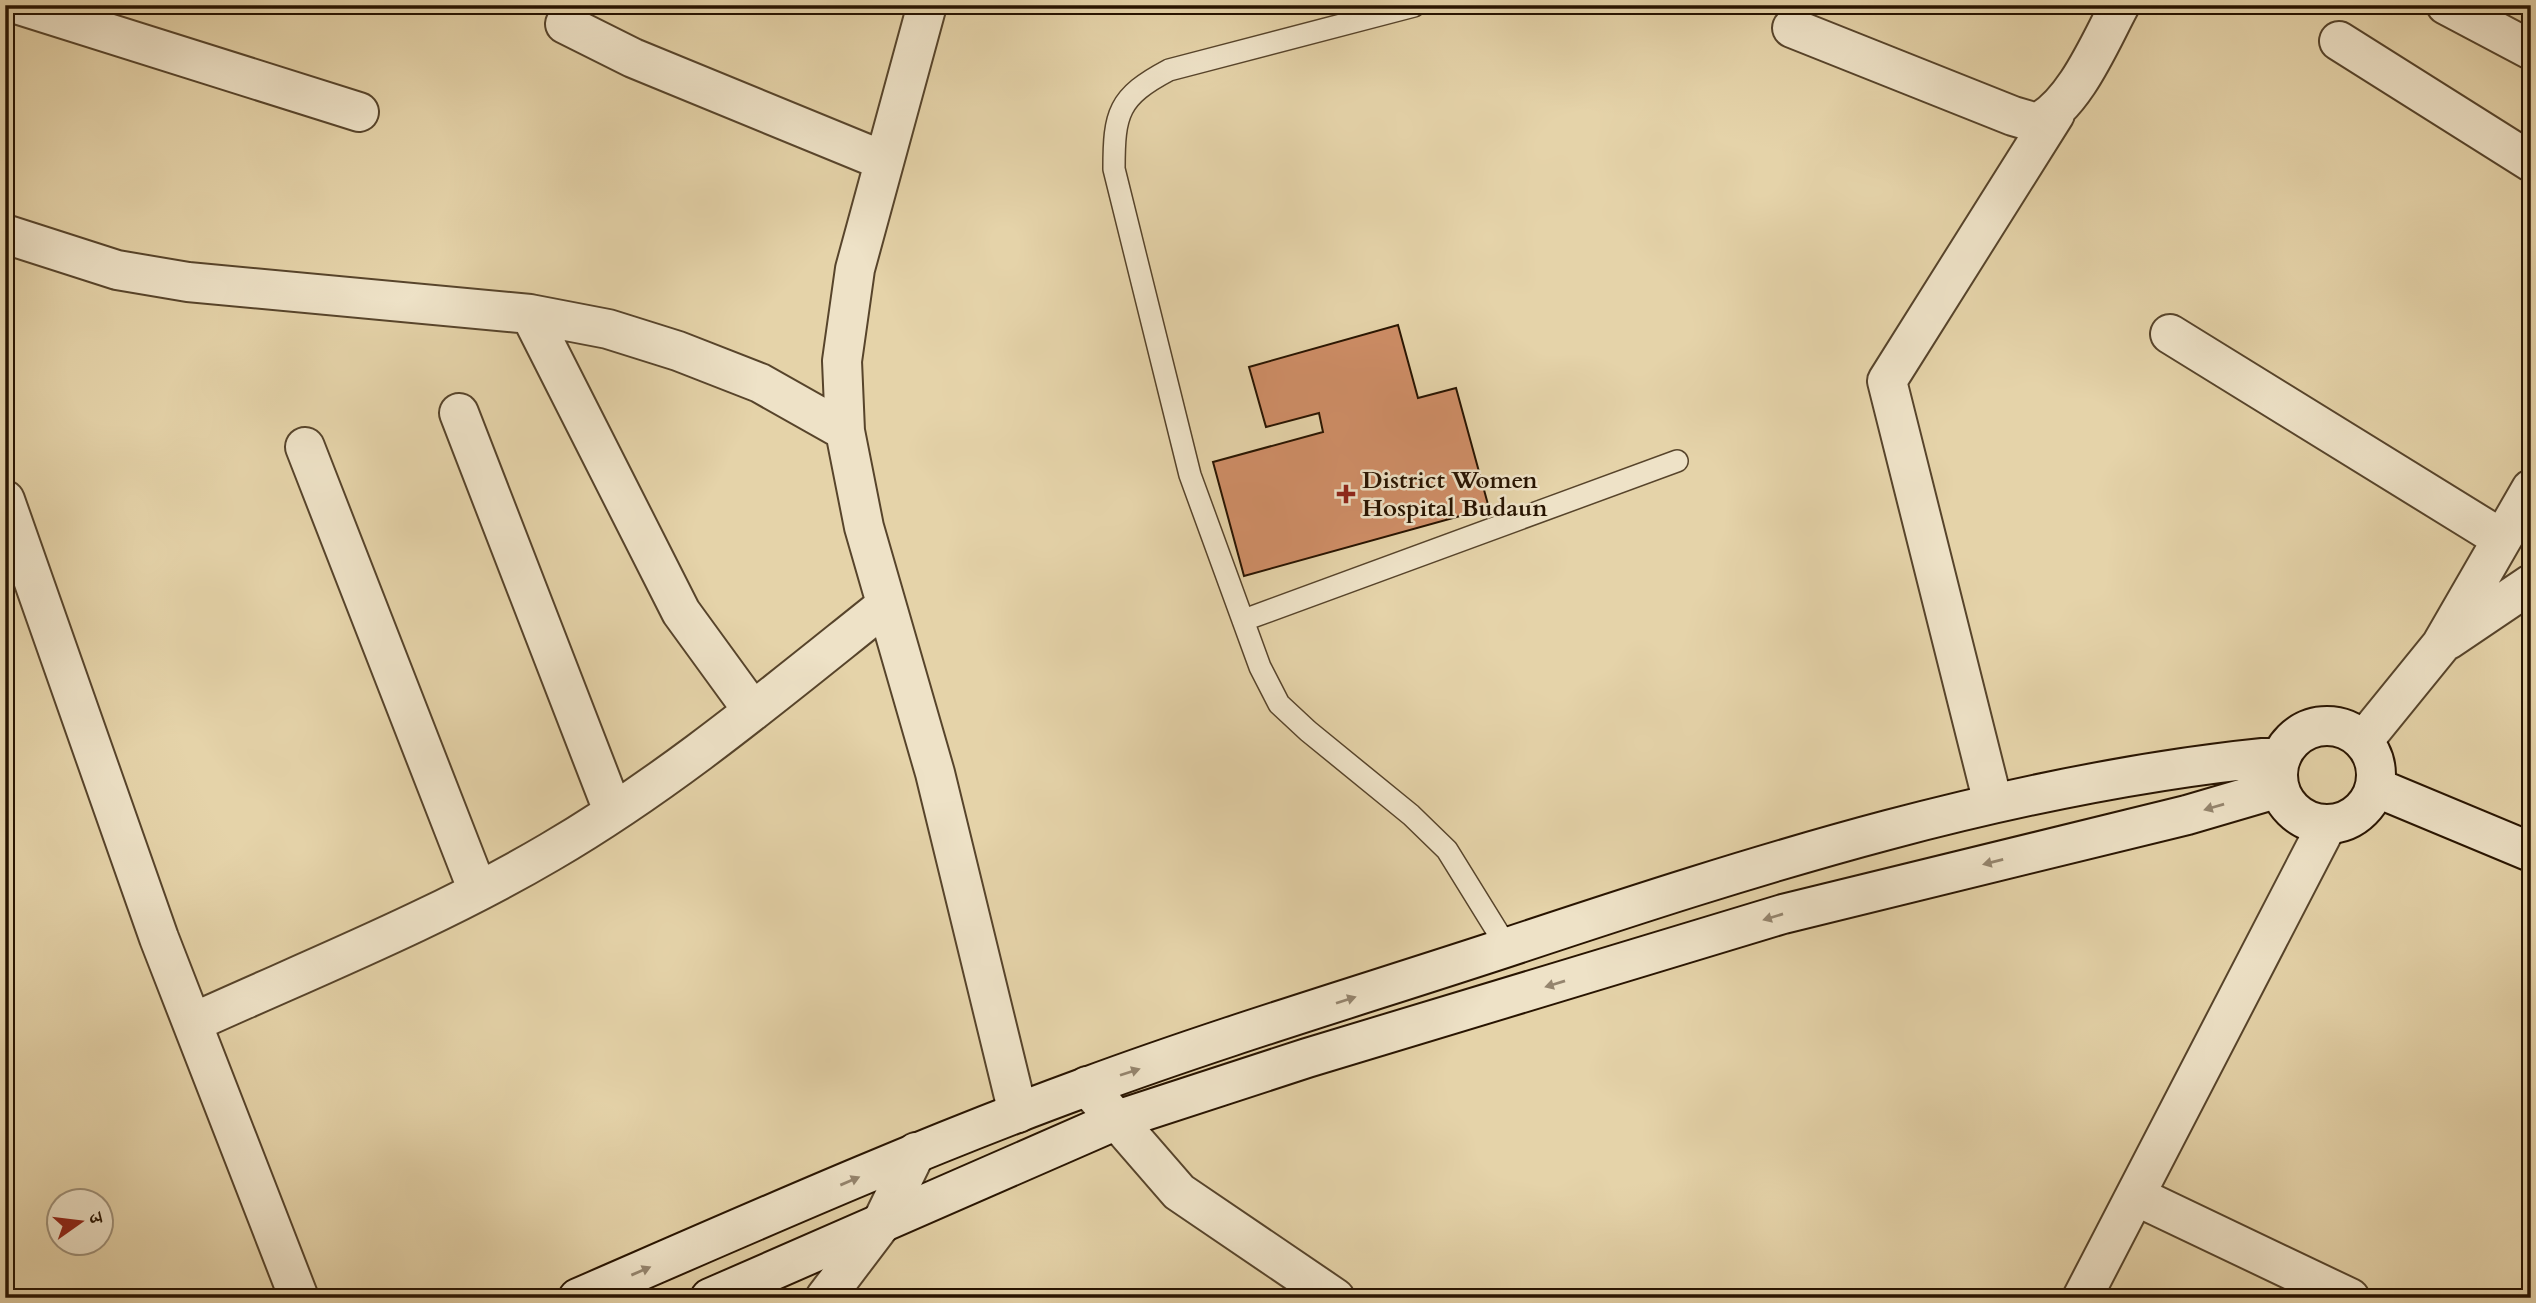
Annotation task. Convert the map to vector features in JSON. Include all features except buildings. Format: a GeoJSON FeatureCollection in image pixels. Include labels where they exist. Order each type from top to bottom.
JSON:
{"type":"FeatureCollection","features":[{"type":"Feature","properties":{"kind":"street"},"geometry":{"type":"LineString","coordinates":[[19,5],[359,112]]}},
{"type":"Feature","properties":{"kind":"street"},"geometry":{"type":"LineString","coordinates":[[927,5],[855,268],[842,361],[845,431],[864,527],[935,773],[1018,1113]]}},
{"type":"Feature","properties":{"kind":"street"},"geometry":{"type":"LineString","coordinates":[[1993,803],[1887,381],[2055,114],[2120,5]]}},
{"type":"Feature","properties":{"kind":"street"},"geometry":{"type":"LineString","coordinates":[[2446,5],[2531,50]]}},
{"type":"Feature","properties":{"kind":"street"},"geometry":{"type":"LineString","coordinates":[[565,24],[633,58],[884,161]]}},
{"type":"Feature","properties":{"kind":"street"},"geometry":{"type":"LineString","coordinates":[[1793,29],[2012,116],[2037,122],[2055,114]]}},
{"type":"Feature","properties":{"kind":"street"},"geometry":{"type":"LineString","coordinates":[[2339,41],[2531,162]]}},
{"type":"Feature","properties":{"kind":"street"},"geometry":{"type":"LineString","coordinates":[[5,234],[117,270],[176,280],[530,314],[608,329],[678,351],[760,383],[845,431]]}},
{"type":"Feature","properties":{"kind":"street"},"geometry":{"type":"LineString","coordinates":[[530,314],[681,612],[753,711]]}},
{"type":"Feature","properties":{"kind":"street"},"geometry":{"type":"LineString","coordinates":[[2169,334],[2502,539]]}},
{"type":"Feature","properties":{"kind":"street"},"geometry":{"type":"LineString","coordinates":[[459,413],[613,811]]}},
{"type":"Feature","properties":{"kind":"street"},"geometry":{"type":"LineString","coordinates":[[305,447],[478,891]]}},
{"type":"Feature","properties":{"kind":"street"},"geometry":{"type":"LineString","coordinates":[[2363,741],[2441,645],[2531,489]]}},
{"type":"Feature","properties":{"kind":"street"},"geometry":{"type":"LineString","coordinates":[[5,500],[192,1023],[299,1298]]}},
{"type":"Feature","properties":{"kind":"street"},"geometry":{"type":"LineString","coordinates":[[2441,645],[2531,584]]}},
{"type":"Feature","properties":{"kind":"street"},"geometry":{"type":"LineString","coordinates":[[192,1023],[478,891],[551,852],[708,747],[886,605]]}},
{"type":"Feature","properties":{"kind":"street"},"geometry":{"type":"LineString","coordinates":[[2319,726],[2335,726],[2350,731],[2363,741],[2372,755],[2376,770],[2375,787],[2358,814],[2344,822],[2328,825],[2312,822],[2286,803],[2281,772],[2297,737],[2319,726]]}},
{"type":"Feature","properties":{"kind":"street"},"geometry":{"type":"LineString","coordinates":[[578,1298],[916,1152],[1087,1086],[1626,908],[1954,811],[2197,764],[2281,772]]}},
{"type":"Feature","properties":{"kind":"street"},"geometry":{"type":"LineString","coordinates":[[710,1298],[1117,1120],[1307,1058],[1783,914],[2188,815],[2281,772]]}},
{"type":"Feature","properties":{"kind":"street"},"geometry":{"type":"LineString","coordinates":[[2375,787],[2531,852]]}},
{"type":"Feature","properties":{"kind":"street"},"geometry":{"type":"LineString","coordinates":[[2082,1298],[2328,825]]}},
{"type":"Feature","properties":{"kind":"street"},"geometry":{"type":"LineString","coordinates":[[1087,1086],[1179,1192],[1335,1298]]}},
{"type":"Feature","properties":{"kind":"street"},"geometry":{"type":"LineString","coordinates":[[825,1298],[881,1224],[916,1152]]}},
{"type":"Feature","properties":{"kind":"street"},"geometry":{"type":"LineString","coordinates":[[2136,1196],[2350,1298]]}},
{"type":"Feature","properties":{"kind":"lane"},"geometry":{"type":"LineString","coordinates":[[1414,6],[1170,70],[1142,85],[1123,104],[1114,138],[1114,169],[1191,475],[1260,667],[1279,704],[1411,815],[1447,850],[1507,947]]}},
{"type":"Feature","properties":{"kind":"lane"},"geometry":{"type":"LineString","coordinates":[[1244,620],[1677,461]]}},
{"type":"Feature","properties":{"kind":"place","name":"District Women Hospital Budaun"},"geometry":{"type":"Point","coordinates":[1346,494]}}]}
